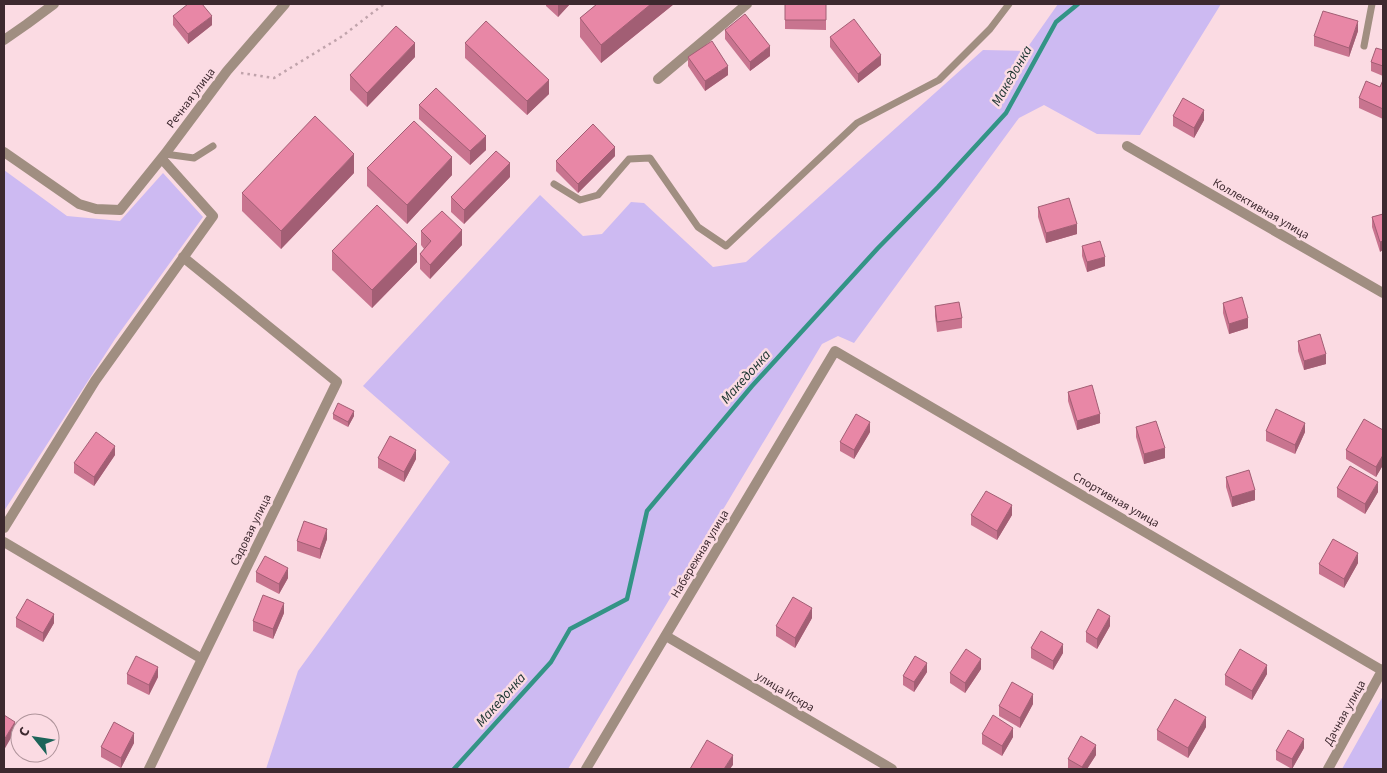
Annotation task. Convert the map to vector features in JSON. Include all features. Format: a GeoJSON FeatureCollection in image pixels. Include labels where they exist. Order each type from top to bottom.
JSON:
{"type":"FeatureCollection","features":[{"type":"Feature","properties":{"kind":"street"},"geometry":{"type":"LineString","coordinates":[[4,40],[54,4]]}},
{"type":"Feature","properties":{"kind":"street","name":"Речная улица"},"geometry":{"type":"LineString","coordinates":[[4,152],[79,204],[96,209],[120,210],[163,157],[227,71],[285,4]]}},
{"type":"Feature","properties":{"kind":"street"},"geometry":{"type":"LineString","coordinates":[[658,78],[747,4]]}},
{"type":"Feature","properties":{"kind":"street","name":"Коллективная улица"},"geometry":{"type":"LineString","coordinates":[[1127,146],[1383,293]]}},
{"type":"Feature","properties":{"kind":"street"},"geometry":{"type":"LineString","coordinates":[[4,528],[95,381],[213,216],[163,157]]}},
{"type":"Feature","properties":{"kind":"street","name":"Садовая улица"},"geometry":{"type":"LineString","coordinates":[[184,258],[337,382],[202,659]]}},
{"type":"Feature","properties":{"kind":"street","name":"Набережная улица"},"geometry":{"type":"LineString","coordinates":[[586,769],[835,351]]}},
{"type":"Feature","properties":{"kind":"street","name":"Спортивная улица"},"geometry":{"type":"LineString","coordinates":[[835,351],[1383,670]]}},
{"type":"Feature","properties":{"kind":"street"},"geometry":{"type":"LineString","coordinates":[[4,542],[202,659],[149,769]]}},
{"type":"Feature","properties":{"kind":"street","name":"улица Искра"},"geometry":{"type":"LineString","coordinates":[[666,636],[892,769]]}},
{"type":"Feature","properties":{"kind":"street","name":"Дачная улица"},"geometry":{"type":"LineString","coordinates":[[1328,769],[1383,670]]}},
{"type":"Feature","properties":{"kind":"lane"},"geometry":{"type":"LineString","coordinates":[[554,184],[580,200],[598,195],[628,159],[650,158],[698,227],[726,246],[857,123],[939,80],[990,29],[1010,4]]}},
{"type":"Feature","properties":{"kind":"lane"},"geometry":{"type":"LineString","coordinates":[[1364,46],[1372,4]]}},
{"type":"Feature","properties":{"kind":"lane"},"geometry":{"type":"LineString","coordinates":[[163,157],[194,158],[212,146]]}},
{"type":"Feature","properties":{"kind":"path"},"geometry":{"type":"LineString","coordinates":[[227,71],[274,78],[341,37],[384,4]]}},
{"type":"Feature","properties":{"kind":"shaded area"},"geometry":{"type":"Polygon","coordinates":[[[1058,4],[1221,4],[1140,135],[1097,134],[1044,105],[1019,118],[854,343],[838,336],[822,344],[568,769],[266,769],[298,671],[450,462],[363,386],[540,195],[583,236],[602,234],[631,202],[644,203],[713,267],[746,262],[983,50],[1025,51],[1058,4]]]}},
{"type":"Feature","properties":{"kind":"shaded area"},"geometry":{"type":"Polygon","coordinates":[[[4,170],[67,216],[120,221],[163,173],[203,217],[115,339],[4,511],[4,170]]]}},
{"type":"Feature","properties":{"kind":"shaded area"},"geometry":{"type":"Polygon","coordinates":[[[1383,696],[1383,769],[1342,769],[1383,696]]]}},
{"type":"Feature","properties":{"kind":"building"},"geometry":{"type":"Polygon","coordinates":[[[188,4],[202,4],[212,16],[188,34],[173,16],[188,4]]]}},
{"type":"Feature","properties":{"kind":"building"},"geometry":{"type":"Polygon","coordinates":[[[597,4],[651,4],[601,45],[580,18],[597,4]]]}},
{"type":"Feature","properties":{"kind":"building"},"geometry":{"type":"Polygon","coordinates":[[[785,4],[826,4],[826,20],[785,20],[785,4]]]}},
{"type":"Feature","properties":{"kind":"building"},"geometry":{"type":"Polygon","coordinates":[[[1323,11],[1358,21],[1349,48],[1314,36],[1323,11]]]}},
{"type":"Feature","properties":{"kind":"building"},"geometry":{"type":"Polygon","coordinates":[[[745,14],[770,46],[750,62],[725,30],[745,14]]]}},
{"type":"Feature","properties":{"kind":"building"},"geometry":{"type":"Polygon","coordinates":[[[854,19],[881,55],[858,74],[830,37],[854,19]]]}},
{"type":"Feature","properties":{"kind":"building"},"geometry":{"type":"Polygon","coordinates":[[[486,21],[549,80],[527,101],[465,43],[486,21]]]}},
{"type":"Feature","properties":{"kind":"building"},"geometry":{"type":"Polygon","coordinates":[[[396,26],[415,43],[367,93],[350,75],[396,26]]]}},
{"type":"Feature","properties":{"kind":"building"},"geometry":{"type":"Polygon","coordinates":[[[712,41],[728,66],[705,81],[688,57],[712,41]]]}},
{"type":"Feature","properties":{"kind":"building"},"geometry":{"type":"Polygon","coordinates":[[[1376,48],[1383,50],[1383,66],[1371,62],[1376,48]]]}},
{"type":"Feature","properties":{"kind":"building"},"geometry":{"type":"Polygon","coordinates":[[[1383,80],[1383,109],[1359,98],[1366,81],[1380,87],[1383,80]]]}},
{"type":"Feature","properties":{"kind":"building"},"geometry":{"type":"Polygon","coordinates":[[[436,88],[486,136],[470,151],[419,105],[436,88]]]}},
{"type":"Feature","properties":{"kind":"building"},"geometry":{"type":"Polygon","coordinates":[[[1183,98],[1204,110],[1194,128],[1173,116],[1183,98]]]}},
{"type":"Feature","properties":{"kind":"building"},"geometry":{"type":"Polygon","coordinates":[[[315,116],[354,154],[281,231],[242,193],[315,116]]]}},
{"type":"Feature","properties":{"kind":"building"},"geometry":{"type":"Polygon","coordinates":[[[414,121],[452,157],[407,205],[367,168],[414,121]]]}},
{"type":"Feature","properties":{"kind":"building"},"geometry":{"type":"Polygon","coordinates":[[[593,124],[615,147],[578,184],[556,161],[593,124]]]}},
{"type":"Feature","properties":{"kind":"building"},"geometry":{"type":"Polygon","coordinates":[[[496,151],[510,163],[464,210],[451,197],[496,151]]]}},
{"type":"Feature","properties":{"kind":"building"},"geometry":{"type":"Polygon","coordinates":[[[1069,198],[1077,224],[1046,233],[1038,207],[1069,198]]]}},
{"type":"Feature","properties":{"kind":"building"},"geometry":{"type":"Polygon","coordinates":[[[377,205],[417,244],[372,290],[332,251],[377,205]]]}},
{"type":"Feature","properties":{"kind":"building"},"geometry":{"type":"Polygon","coordinates":[[[442,211],[462,230],[430,265],[420,254],[431,241],[421,231],[442,211]]]}},
{"type":"Feature","properties":{"kind":"building"},"geometry":{"type":"Polygon","coordinates":[[[1383,214],[1383,241],[1380,242],[1372,217],[1383,214]]]}},
{"type":"Feature","properties":{"kind":"building"},"geometry":{"type":"Polygon","coordinates":[[[1100,241],[1105,257],[1087,262],[1082,246],[1100,241]]]}},
{"type":"Feature","properties":{"kind":"building"},"geometry":{"type":"Polygon","coordinates":[[[1242,297],[1248,318],[1229,324],[1223,303],[1242,297]]]}},
{"type":"Feature","properties":{"kind":"building"},"geometry":{"type":"Polygon","coordinates":[[[959,302],[962,318],[937,322],[935,306],[959,302]]]}},
{"type":"Feature","properties":{"kind":"building"},"geometry":{"type":"Polygon","coordinates":[[[1320,334],[1326,354],[1304,361],[1298,341],[1320,334]]]}},
{"type":"Feature","properties":{"kind":"building"},"geometry":{"type":"Polygon","coordinates":[[[1092,385],[1100,414],[1077,421],[1068,392],[1092,385]]]}},
{"type":"Feature","properties":{"kind":"building"},"geometry":{"type":"Polygon","coordinates":[[[338,403],[354,411],[348,422],[333,414],[338,403]]]}},
{"type":"Feature","properties":{"kind":"building"},"geometry":{"type":"Polygon","coordinates":[[[1276,409],[1305,423],[1295,445],[1266,431],[1276,409]]]}},
{"type":"Feature","properties":{"kind":"building"},"geometry":{"type":"Polygon","coordinates":[[[856,414],[870,422],[854,450],[840,442],[856,414]]]}},
{"type":"Feature","properties":{"kind":"building"},"geometry":{"type":"Polygon","coordinates":[[[1364,419],[1383,430],[1383,455],[1376,467],[1346,450],[1364,419]]]}},
{"type":"Feature","properties":{"kind":"building"},"geometry":{"type":"Polygon","coordinates":[[[1156,421],[1165,448],[1144,454],[1136,427],[1156,421]]]}},
{"type":"Feature","properties":{"kind":"building"},"geometry":{"type":"Polygon","coordinates":[[[96,432],[115,446],[94,477],[74,463],[96,432]]]}},
{"type":"Feature","properties":{"kind":"building"},"geometry":{"type":"Polygon","coordinates":[[[390,436],[416,450],[404,472],[378,458],[390,436]]]}},
{"type":"Feature","properties":{"kind":"building"},"geometry":{"type":"Polygon","coordinates":[[[1350,466],[1378,482],[1365,504],[1337,488],[1350,466]]]}},
{"type":"Feature","properties":{"kind":"building"},"geometry":{"type":"Polygon","coordinates":[[[1249,470],[1255,490],[1232,497],[1226,477],[1249,470]]]}},
{"type":"Feature","properties":{"kind":"building"},"geometry":{"type":"Polygon","coordinates":[[[986,491],[1012,505],[997,531],[971,515],[986,491]]]}},
{"type":"Feature","properties":{"kind":"building"},"geometry":{"type":"Polygon","coordinates":[[[304,521],[327,529],[320,549],[297,541],[304,521]]]}},
{"type":"Feature","properties":{"kind":"building"},"geometry":{"type":"Polygon","coordinates":[[[1333,539],[1358,553],[1344,579],[1319,564],[1333,539]]]}},
{"type":"Feature","properties":{"kind":"building"},"geometry":{"type":"Polygon","coordinates":[[[265,556],[288,568],[279,584],[256,572],[265,556]]]}},
{"type":"Feature","properties":{"kind":"building"},"geometry":{"type":"Polygon","coordinates":[[[263,595],[284,603],[273,629],[253,621],[263,595]]]}},
{"type":"Feature","properties":{"kind":"building"},"geometry":{"type":"Polygon","coordinates":[[[793,597],[812,608],[795,638],[776,626],[793,597]]]}},
{"type":"Feature","properties":{"kind":"building"},"geometry":{"type":"Polygon","coordinates":[[[27,599],[54,614],[43,633],[16,618],[27,599]]]}},
{"type":"Feature","properties":{"kind":"building"},"geometry":{"type":"Polygon","coordinates":[[[1098,609],[1110,616],[1097,639],[1086,632],[1098,609]]]}},
{"type":"Feature","properties":{"kind":"building"},"geometry":{"type":"Polygon","coordinates":[[[1041,631],[1063,644],[1053,661],[1031,648],[1041,631]]]}},
{"type":"Feature","properties":{"kind":"building"},"geometry":{"type":"Polygon","coordinates":[[[966,649],[981,659],[965,683],[950,673],[966,649]]]}},
{"type":"Feature","properties":{"kind":"building"},"geometry":{"type":"Polygon","coordinates":[[[1240,649],[1267,665],[1252,691],[1225,675],[1240,649]]]}},
{"type":"Feature","properties":{"kind":"building"},"geometry":{"type":"Polygon","coordinates":[[[136,656],[158,667],[149,685],[127,674],[136,656]]]}},
{"type":"Feature","properties":{"kind":"building"},"geometry":{"type":"Polygon","coordinates":[[[915,656],[927,663],[914,682],[903,676],[915,656]]]}},
{"type":"Feature","properties":{"kind":"building"},"geometry":{"type":"Polygon","coordinates":[[[1012,682],[1033,694],[1020,718],[999,706],[1012,682]]]}},
{"type":"Feature","properties":{"kind":"building"},"geometry":{"type":"Polygon","coordinates":[[[1175,699],[1206,717],[1188,748],[1157,730],[1175,699]]]}},
{"type":"Feature","properties":{"kind":"building"},"geometry":{"type":"Polygon","coordinates":[[[4,715],[10,719],[10,730],[4,740],[4,715]]]}},
{"type":"Feature","properties":{"kind":"building"},"geometry":{"type":"Polygon","coordinates":[[[993,715],[1013,728],[1002,746],[982,734],[993,715]]]}},
{"type":"Feature","properties":{"kind":"building"},"geometry":{"type":"Polygon","coordinates":[[[114,722],[134,733],[121,758],[101,747],[114,722]]]}},
{"type":"Feature","properties":{"kind":"building"},"geometry":{"type":"Polygon","coordinates":[[[1288,730],[1304,739],[1292,759],[1276,751],[1288,730]]]}},
{"type":"Feature","properties":{"kind":"building"},"geometry":{"type":"Polygon","coordinates":[[[1081,736],[1096,745],[1082,767],[1068,759],[1081,736]]]}},
{"type":"Feature","properties":{"kind":"building"},"geometry":{"type":"Polygon","coordinates":[[[707,740],[733,755],[724,769],[690,769],[707,740]]]}},
{"type":"Feature","properties":{"kind":"waterway","name":"Македонка"},"geometry":{"type":"LineString","coordinates":[[454,769],[551,662],[570,629],[627,599],[647,511],[752,386],[878,248],[938,187],[1006,113],[1056,22],[1078,4]]}}]}
